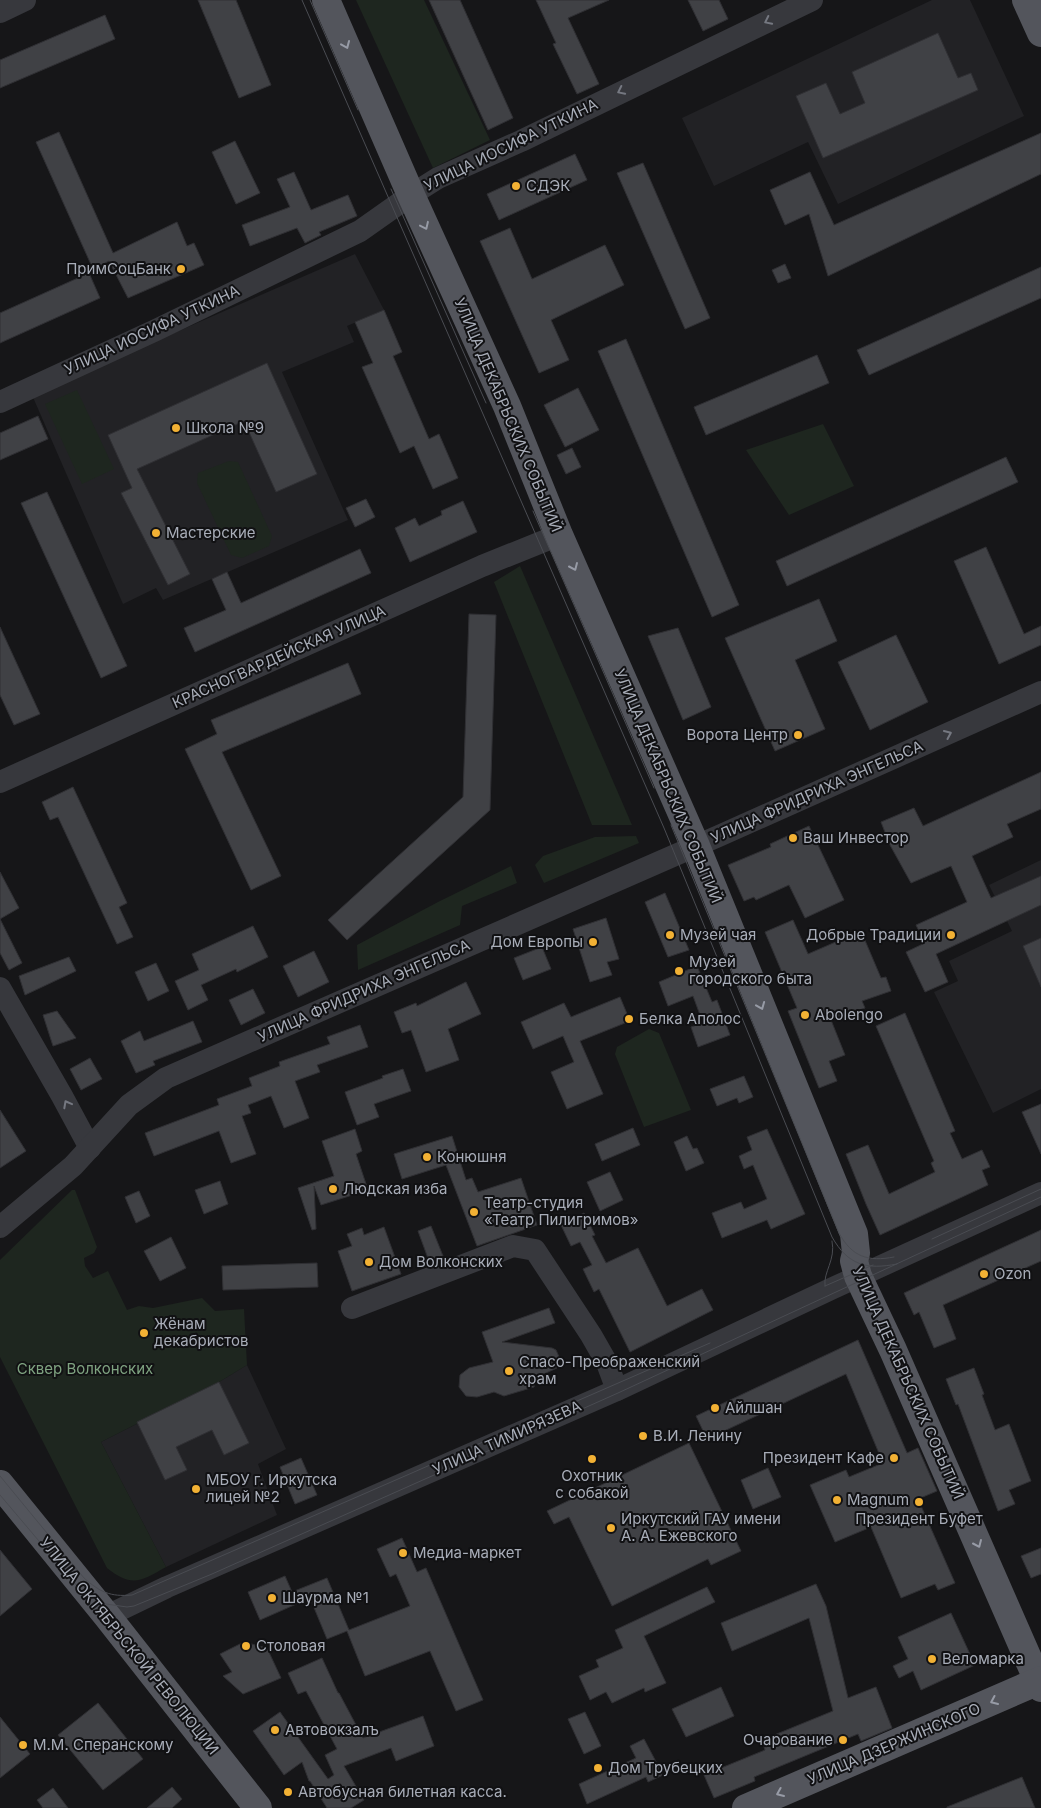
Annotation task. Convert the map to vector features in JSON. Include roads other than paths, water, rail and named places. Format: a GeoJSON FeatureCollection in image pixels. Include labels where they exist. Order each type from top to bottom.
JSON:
{"type":"FeatureCollection","features":[{"type":"Feature","properties":{"kind":"main road","name":"УЛИЦА ДЕКАБРЬСКИХ СОБЫТИЙ"},"geometry":{"type":"LineString","coordinates":[[326,0],[411,195],[507,406],[559,535],[696,846],[854,1234],[856,1254],[854,1262],[858,1276],[893,1350],[1040,1683]]}},
{"type":"Feature","properties":{"kind":"main road","name":"УЛИЦА ОКТЯБРЬСКОЙ РЕВОЛЮЦИИ"},"geometry":{"type":"LineString","coordinates":[[0,1484],[258,1808]]}},
{"type":"Feature","properties":{"kind":"main road","name":"УЛИЦА ДЗЕРЖИНСКОГО"},"geometry":{"type":"LineString","coordinates":[[746,1808],[1040,1683]]}},
{"type":"Feature","properties":{"kind":"street"},"geometry":{"type":"LineString","coordinates":[[0,12],[26,0]]}},
{"type":"Feature","properties":{"kind":"street","name":"УЛИЦА ИОСИФА УТКИНА"},"geometry":{"type":"LineString","coordinates":[[0,402],[156,330],[360,231],[438,178],[521,141],[812,0]]}},
{"type":"Feature","properties":{"kind":"street","name":"КРАСНОГВАРДЕЙСКАЯ УЛИЦА"},"geometry":{"type":"LineString","coordinates":[[0,782],[482,566],[559,535]]}},
{"type":"Feature","properties":{"kind":"street","name":"УЛИЦА ФРИДРИХА ЭНГЕЛЬСА"},"geometry":{"type":"LineString","coordinates":[[0,1227],[73,1166],[129,1105],[166,1078],[696,846],[1041,692]]}},
{"type":"Feature","properties":{"kind":"street"},"geometry":{"type":"LineString","coordinates":[[0,988],[90,1148]]}},
{"type":"Feature","properties":{"kind":"street","name":"УЛИЦА ТИМИРЯЗЕВА"},"geometry":{"type":"LineString","coordinates":[[107,1616],[176,1583],[617,1390],[858,1276],[1041,1193]]}},
{"type":"Feature","properties":{"kind":"street"},"geometry":{"type":"LineString","coordinates":[[352,1308],[512,1246],[534,1250],[591,1335],[607,1363],[617,1390]]}},
{"type":"Feature","properties":{"kind":"tram line"},"geometry":{"type":"LineString","coordinates":[[302,0],[664,828],[832,1237],[845,1254],[859,1263],[876,1266],[897,1264]]}},
{"type":"Feature","properties":{"kind":"tram line"},"geometry":{"type":"LineString","coordinates":[[310,0],[358,110]]}},
{"type":"Feature","properties":{"kind":"tram line"},"geometry":{"type":"LineString","coordinates":[[391,189],[486,403]]}},
{"type":"Feature","properties":{"kind":"tram line"},"geometry":{"type":"LineString","coordinates":[[533,511],[654,788]]}},
{"type":"Feature","properties":{"kind":"tram line"},"geometry":{"type":"LineString","coordinates":[[671,825],[839,1233],[849,1248],[862,1256],[876,1259],[894,1257]]}},
{"type":"Feature","properties":{"kind":"tram line"},"geometry":{"type":"LineString","coordinates":[[932,1239],[1041,1189]]}},
{"type":"Feature","properties":{"kind":"tram line"},"geometry":{"type":"LineString","coordinates":[[0,1495],[83,1593],[106,1604],[134,1606],[212,1574],[618,1393],[1041,1197]]}},
{"type":"Feature","properties":{"kind":"tram line"},"geometry":{"type":"LineString","coordinates":[[825,1286],[833,1248],[832,1241]]}},
{"type":"Feature","properties":{"kind":"tram line"},"geometry":{"type":"LineString","coordinates":[[825,1286],[873,1265]]}},
{"type":"Feature","properties":{"kind":"tram line"},"geometry":{"type":"LineString","coordinates":[[0,1476],[84,1578],[95,1587],[111,1594],[132,1595],[710,1343]]}},
{"type":"Feature","properties":{"kind":"place","name":"СДЭК"},"geometry":{"type":"Point","coordinates":[516,186]}},
{"type":"Feature","properties":{"kind":"place","name":"ПримСоцБанк"},"geometry":{"type":"Point","coordinates":[181,269]}},
{"type":"Feature","properties":{"kind":"place","name":"Школа №9"},"geometry":{"type":"Point","coordinates":[176,428]}},
{"type":"Feature","properties":{"kind":"place","name":"Мастерские"},"geometry":{"type":"Point","coordinates":[156,533]}},
{"type":"Feature","properties":{"kind":"place","name":"Ворота Центр"},"geometry":{"type":"Point","coordinates":[798,735]}},
{"type":"Feature","properties":{"kind":"place","name":"Ваш Инвестор"},"geometry":{"type":"Point","coordinates":[793,838]}},
{"type":"Feature","properties":{"kind":"place","name":"Музей чая"},"geometry":{"type":"Point","coordinates":[670,935]}},
{"type":"Feature","properties":{"kind":"place","name":"Добрые Традиции"},"geometry":{"type":"Point","coordinates":[951,935]}},
{"type":"Feature","properties":{"kind":"place","name":"Дом Европы"},"geometry":{"type":"Point","coordinates":[593,942]}},
{"type":"Feature","properties":{"kind":"place","name":"Музей городского быта"},"geometry":{"type":"Point","coordinates":[679,971]}},
{"type":"Feature","properties":{"kind":"place","name":"Abolengo"},"geometry":{"type":"Point","coordinates":[805,1015]}},
{"type":"Feature","properties":{"kind":"place","name":"Белка Аполос"},"geometry":{"type":"Point","coordinates":[629,1019]}},
{"type":"Feature","properties":{"kind":"place","name":"Конюшня"},"geometry":{"type":"Point","coordinates":[427,1157]}},
{"type":"Feature","properties":{"kind":"place","name":"Людская изба"},"geometry":{"type":"Point","coordinates":[333,1189]}},
{"type":"Feature","properties":{"kind":"place","name":"Театр-студия «Театр Пилигримов»"},"geometry":{"type":"Point","coordinates":[474,1212]}},
{"type":"Feature","properties":{"kind":"place","name":"Дом Волконских"},"geometry":{"type":"Point","coordinates":[369,1262]}},
{"type":"Feature","properties":{"kind":"place","name":"Ozon"},"geometry":{"type":"Point","coordinates":[984,1274]}},
{"type":"Feature","properties":{"kind":"place","name":"Жёнам декабристов"},"geometry":{"type":"Point","coordinates":[144,1333]}},
{"type":"Feature","properties":{"kind":"place","name":"Спасо-Преображенский храм"},"geometry":{"type":"Point","coordinates":[509,1371]}},
{"type":"Feature","properties":{"kind":"place","name":"Айлшан"},"geometry":{"type":"Point","coordinates":[715,1408]}},
{"type":"Feature","properties":{"kind":"place","name":"В.И. Ленину"},"geometry":{"type":"Point","coordinates":[643,1436]}},
{"type":"Feature","properties":{"kind":"place","name":"Президент Кафе"},"geometry":{"type":"Point","coordinates":[894,1458]}},
{"type":"Feature","properties":{"kind":"place","name":"Охотник с собакой"},"geometry":{"type":"Point","coordinates":[592,1459]}},
{"type":"Feature","properties":{"kind":"place","name":"МБОУ г. Иркутска лицей №2"},"geometry":{"type":"Point","coordinates":[196,1489]}},
{"type":"Feature","properties":{"kind":"place","name":"Magnum"},"geometry":{"type":"Point","coordinates":[837,1500]}},
{"type":"Feature","properties":{"kind":"place","name":"Президент Буфет"},"geometry":{"type":"Point","coordinates":[919,1502]}},
{"type":"Feature","properties":{"kind":"place","name":"Иркутский ГАУ имени А. А. Ежевского"},"geometry":{"type":"Point","coordinates":[611,1528]}},
{"type":"Feature","properties":{"kind":"place","name":"Медиа-маркет"},"geometry":{"type":"Point","coordinates":[403,1553]}},
{"type":"Feature","properties":{"kind":"place","name":"Шаурма №1"},"geometry":{"type":"Point","coordinates":[272,1598]}},
{"type":"Feature","properties":{"kind":"place","name":"Столовая"},"geometry":{"type":"Point","coordinates":[246,1646]}},
{"type":"Feature","properties":{"kind":"place","name":"Веломарка"},"geometry":{"type":"Point","coordinates":[932,1659]}},
{"type":"Feature","properties":{"kind":"place","name":"Автовокзалъ"},"geometry":{"type":"Point","coordinates":[275,1730]}},
{"type":"Feature","properties":{"kind":"place","name":"Очарование"},"geometry":{"type":"Point","coordinates":[843,1740]}},
{"type":"Feature","properties":{"kind":"place","name":"М.М. Сперанскому"},"geometry":{"type":"Point","coordinates":[23,1745]}},
{"type":"Feature","properties":{"kind":"place","name":"Дом Трубецких"},"geometry":{"type":"Point","coordinates":[598,1768]}},
{"type":"Feature","properties":{"kind":"place","name":"Автобусная билетная касса."},"geometry":{"type":"Point","coordinates":[288,1792]}},
{"type":"Feature","properties":{"kind":"park label","name":"Сквер Волконских"},"geometry":{"type":"Point","coordinates":[85,1369]}}]}
